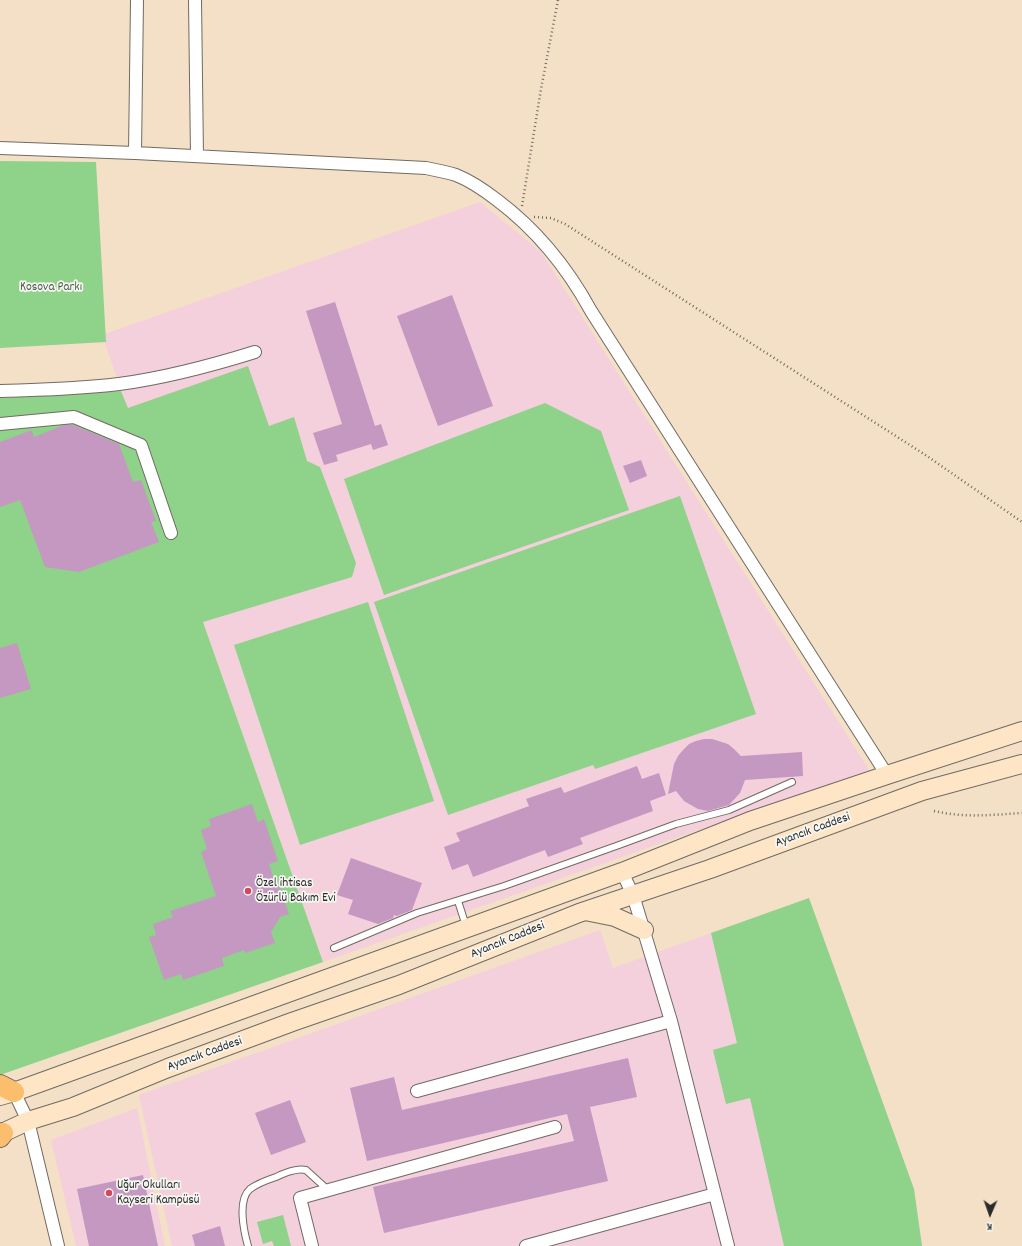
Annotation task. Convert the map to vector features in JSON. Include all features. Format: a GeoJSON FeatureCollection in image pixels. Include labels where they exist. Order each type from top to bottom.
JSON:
{"type":"FeatureCollection","features":[{"type":"Feature","properties":{"kind":"street"},"geometry":{"type":"LineString","coordinates":[[135,153],[137,0]]}},
{"type":"Feature","properties":{"kind":"street"},"geometry":{"type":"LineString","coordinates":[[196,0],[197,156]]}},
{"type":"Feature","properties":{"kind":"street"},"geometry":{"type":"LineString","coordinates":[[0,148],[135,153],[426,168],[456,175],[479,187],[506,206],[538,236],[567,271],[887,774]]}},
{"type":"Feature","properties":{"kind":"street"},"geometry":{"type":"LineString","coordinates":[[0,391],[83,388],[119,384],[155,378],[216,364],[255,352]]}},
{"type":"Feature","properties":{"kind":"street"},"geometry":{"type":"LineString","coordinates":[[0,424],[74,417],[142,445],[171,533]]}},
{"type":"Feature","properties":{"kind":"street","name":"Ayancık Caddesi"},"geometry":{"type":"LineString","coordinates":[[5,1091],[622,872],[750,821],[887,774],[1022,731]]}},
{"type":"Feature","properties":{"kind":"street","name":"Ayancık Caddesi"},"geometry":{"type":"LineString","coordinates":[[1,1135],[28,1121],[73,1107],[168,1068],[292,1022],[399,985],[585,911],[710,869],[922,791],[1022,764]]}},
{"type":"Feature","properties":{"kind":"street"},"geometry":{"type":"LineString","coordinates":[[622,872],[633,895],[672,1021],[728,1246]]}},
{"type":"Feature","properties":{"kind":"street"},"geometry":{"type":"LineString","coordinates":[[585,911],[615,917],[644,930]]}},
{"type":"Feature","properties":{"kind":"street"},"geometry":{"type":"LineString","coordinates":[[417,1091],[672,1021]]}},
{"type":"Feature","properties":{"kind":"street"},"geometry":{"type":"LineString","coordinates":[[5,1091],[28,1121],[58,1246]]}},
{"type":"Feature","properties":{"kind":"street"},"geometry":{"type":"LineString","coordinates":[[312,1246],[300,1198],[554,1127]]}},
{"type":"Feature","properties":{"kind":"street"},"geometry":{"type":"LineString","coordinates":[[526,1246],[715,1194]]}},
{"type":"Feature","properties":{"kind":"lane"},"geometry":{"type":"LineString","coordinates":[[334,948],[418,913],[504,886],[676,824],[729,810],[792,782]]}},
{"type":"Feature","properties":{"kind":"lane"},"geometry":{"type":"LineString","coordinates":[[458,901],[467,928]]}},
{"type":"Feature","properties":{"kind":"lane"},"geometry":{"type":"LineString","coordinates":[[248,1246],[243,1216],[243,1206],[245,1195],[250,1189],[259,1183],[301,1169],[306,1170],[328,1190]]}},
{"type":"Feature","properties":{"kind":"path"},"geometry":{"type":"LineString","coordinates":[[558,0],[531,147],[520,219],[530,217],[551,218],[565,224],[920,452],[1022,522]]}},
{"type":"Feature","properties":{"kind":"path"},"geometry":{"type":"LineString","coordinates":[[934,811],[969,816],[1022,813]]}},
{"type":"Feature","properties":{"kind":"shaded area"},"geometry":{"type":"Polygon","coordinates":[[[480,202],[541,252],[869,770],[323,962],[102,335],[480,202]]]}},
{"type":"Feature","properties":{"kind":"shaded area"},"geometry":{"type":"Polygon","coordinates":[[[809,898],[914,1189],[922,1246],[172,1246],[139,1095],[600,930],[613,968],[809,898]]]}},
{"type":"Feature","properties":{"kind":"shaded area","name":"Uğur Okulları Kayseri Kampüsü"},"geometry":{"type":"Polygon","coordinates":[[[137,1108],[165,1246],[76,1246],[51,1140],[137,1108]]]}},
{"type":"Feature","properties":{"kind":"green space","name":"Kosova Parkı"},"geometry":{"type":"Polygon","coordinates":[[[0,161],[96,162],[106,342],[0,348],[0,161]]]}},
{"type":"Feature","properties":{"kind":"green space"},"geometry":{"type":"Polygon","coordinates":[[[248,366],[269,426],[294,417],[307,461],[320,467],[356,563],[352,577],[203,622],[323,962],[0,1075],[0,398],[121,391],[128,408],[248,366]]]}},
{"type":"Feature","properties":{"kind":"green space"},"geometry":{"type":"Polygon","coordinates":[[[545,403],[601,431],[629,510],[384,595],[344,479],[545,403]]]}},
{"type":"Feature","properties":{"kind":"green space"},"geometry":{"type":"Polygon","coordinates":[[[680,496],[756,714],[595,769],[593,765],[448,815],[374,602],[680,496]]]}},
{"type":"Feature","properties":{"kind":"green space"},"geometry":{"type":"Polygon","coordinates":[[[368,602],[434,801],[300,845],[234,645],[368,602]]]}},
{"type":"Feature","properties":{"kind":"green space"},"geometry":{"type":"Polygon","coordinates":[[[809,898],[914,1189],[922,1246],[784,1246],[750,1098],[726,1104],[713,1050],[737,1043],[711,933],[809,898]]]}},
{"type":"Feature","properties":{"kind":"green space"},"geometry":{"type":"Polygon","coordinates":[[[283,1215],[291,1246],[274,1246],[272,1241],[263,1244],[257,1222],[283,1215]]]}},
{"type":"Feature","properties":{"kind":"building"},"geometry":{"type":"Polygon","coordinates":[[[452,295],[493,406],[438,426],[397,316],[452,295]]]}},
{"type":"Feature","properties":{"kind":"building"},"geometry":{"type":"Polygon","coordinates":[[[335,302],[375,426],[381,424],[388,445],[373,450],[371,444],[336,455],[338,461],[324,465],[313,433],[342,424],[306,311],[335,302]]]}},
{"type":"Feature","properties":{"kind":"building"},"geometry":{"type":"Polygon","coordinates":[[[64,425],[73,425],[119,444],[133,482],[141,480],[156,521],[151,522],[159,542],[79,572],[45,567],[20,500],[0,507],[0,442],[32,430],[34,437],[64,425]]]}},
{"type":"Feature","properties":{"kind":"building"},"geometry":{"type":"Polygon","coordinates":[[[641,460],[647,476],[630,483],[623,466],[641,460]]]}},
{"type":"Feature","properties":{"kind":"building"},"geometry":{"type":"Polygon","coordinates":[[[17,643],[31,689],[0,698],[0,648],[17,643]]]}},
{"type":"Feature","properties":{"kind":"building"},"geometry":{"type":"Polygon","coordinates":[[[704,739],[712,739],[728,744],[741,756],[802,752],[803,776],[745,780],[740,793],[729,805],[708,811],[698,809],[684,801],[676,791],[668,794],[674,764],[678,756],[689,744],[704,739]]]}},
{"type":"Feature","properties":{"kind":"building"},"geometry":{"type":"Polygon","coordinates":[[[637,766],[642,779],[659,773],[666,795],[650,801],[653,811],[580,838],[583,844],[548,857],[545,850],[473,877],[468,864],[452,870],[444,847],[460,841],[456,833],[529,806],[526,799],[561,787],[564,793],[637,766]]]}},
{"type":"Feature","properties":{"kind":"building","name":"Özel ihtisas Özürlü Bakım Evi"},"geometry":{"type":"Polygon","coordinates":[[[252,804],[258,822],[264,819],[278,861],[269,864],[276,886],[279,885],[289,914],[280,917],[271,932],[275,943],[245,953],[244,950],[222,958],[224,966],[183,980],[181,974],[164,980],[149,937],[156,935],[153,924],[173,917],[170,911],[216,896],[201,852],[207,849],[201,830],[211,826],[209,819],[252,804]]]}},
{"type":"Feature","properties":{"kind":"building"},"geometry":{"type":"Polygon","coordinates":[[[351,858],[422,883],[412,910],[397,916],[394,915],[393,918],[378,924],[348,914],[353,900],[337,895],[351,858]]]}},
{"type":"Feature","properties":{"kind":"building"},"geometry":{"type":"Polygon","coordinates":[[[628,1058],[637,1097],[590,1107],[608,1181],[384,1233],[373,1187],[574,1141],[567,1114],[367,1161],[350,1088],[394,1077],[402,1110],[628,1058]]]}},
{"type":"Feature","properties":{"kind":"building"},"geometry":{"type":"Polygon","coordinates":[[[290,1100],[306,1142],[271,1155],[255,1113],[290,1100]]]}},
{"type":"Feature","properties":{"kind":"building"},"geometry":{"type":"Polygon","coordinates":[[[143,1175],[158,1246],[89,1246],[77,1189],[143,1175]]]}},
{"type":"Feature","properties":{"kind":"building"},"geometry":{"type":"Polygon","coordinates":[[[220,1226],[225,1246],[195,1246],[192,1235],[220,1226]]]}},
{"type":"Feature","properties":{"kind":"place","name":"Özel ihtisas Özürlü Bakım Evi"},"geometry":{"type":"Point","coordinates":[248,891]}},
{"type":"Feature","properties":{"kind":"place","name":"Uğur Okulları Kayseri Kampüsü"},"geometry":{"type":"Point","coordinates":[109,1193]}}]}
